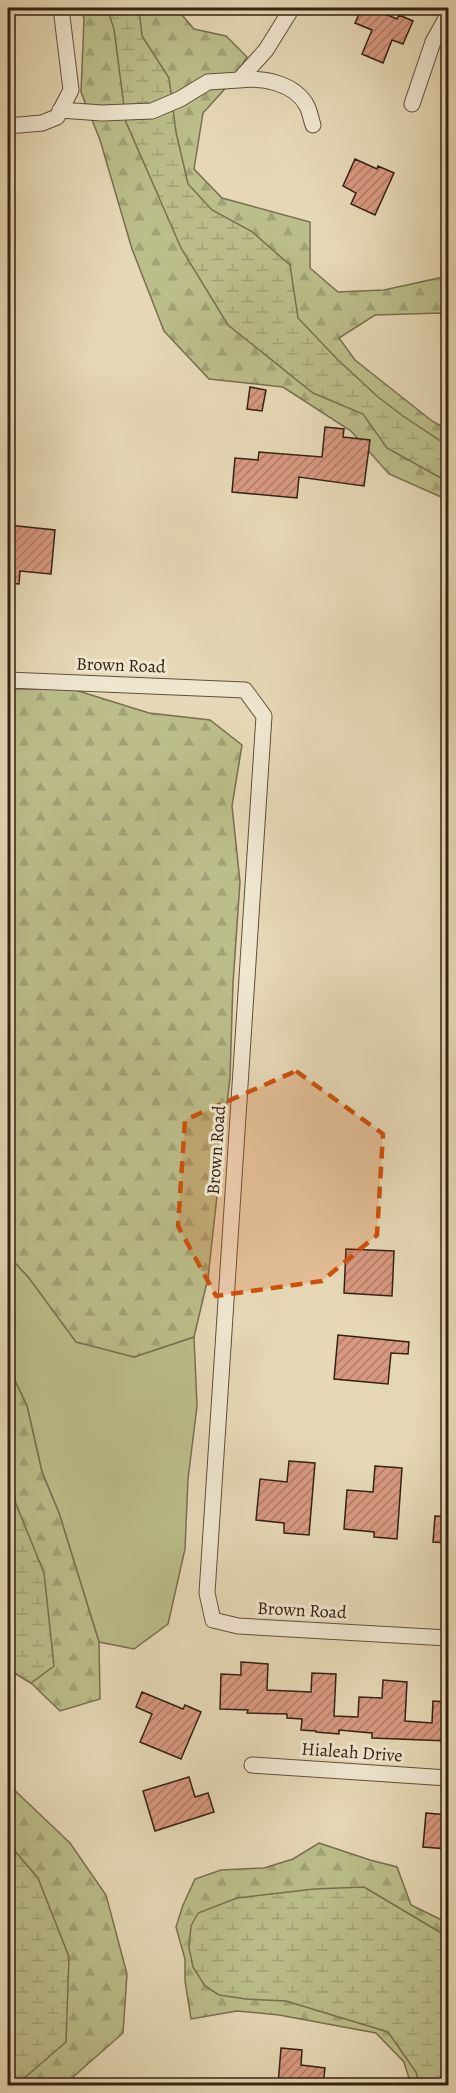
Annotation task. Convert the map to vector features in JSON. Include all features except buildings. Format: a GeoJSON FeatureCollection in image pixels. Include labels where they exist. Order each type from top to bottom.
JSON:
{"type":"FeatureCollection","features":[{"type":"Feature","properties":{"kind":"street"},"geometry":{"type":"LineString","coordinates":[[8,126],[42,123],[57,117],[71,90],[61,8]]}},
{"type":"Feature","properties":{"kind":"street"},"geometry":{"type":"LineString","coordinates":[[239,80],[266,50],[292,8]]}},
{"type":"Feature","properties":{"kind":"street"},"geometry":{"type":"LineString","coordinates":[[412,104],[433,42],[448,15]]}},
{"type":"Feature","properties":{"kind":"street"},"geometry":{"type":"LineString","coordinates":[[60,111],[102,113],[152,111],[180,99],[208,82],[256,78],[277,83],[291,90],[307,105],[313,125]]}},
{"type":"Feature","properties":{"kind":"street","name":"Brown Road"},"geometry":{"type":"LineString","coordinates":[[8,680],[245,690],[264,716],[207,1593],[213,1620],[238,1626],[448,1638]]}},
{"type":"Feature","properties":{"kind":"street","name":"Hialeah Drive"},"geometry":{"type":"LineString","coordinates":[[252,1766],[448,1778]]}},
{"type":"Feature","properties":{"kind":"highlighted area"},"geometry":{"type":"Polygon","coordinates":[[[296,1071],[383,1134],[377,1235],[322,1281],[216,1296],[178,1226],[185,1120],[296,1071]]]}},
{"type":"Feature","properties":{"kind":"green space"},"geometry":{"type":"Polygon","coordinates":[[[81,8],[176,8],[194,29],[226,36],[247,57],[232,81],[203,113],[194,169],[222,198],[310,222],[310,268],[338,292],[384,290],[448,276],[448,315],[441,313],[375,315],[339,338],[355,360],[432,421],[448,430],[448,500],[389,474],[351,431],[283,387],[209,379],[164,331],[132,249],[100,140],[81,92],[84,19],[81,8]]]}},
{"type":"Feature","properties":{"kind":"green space"},"geometry":{"type":"Polygon","coordinates":[[[107,8],[139,8],[142,36],[169,78],[176,132],[188,184],[212,210],[251,231],[290,265],[298,318],[337,359],[378,397],[448,446],[448,482],[387,448],[363,414],[313,393],[228,325],[181,248],[126,122],[114,29],[107,8]]]}},
{"type":"Feature","properties":{"kind":"green space"},"geometry":{"type":"Polygon","coordinates":[[[8,689],[72,689],[149,713],[210,720],[242,745],[232,806],[240,882],[233,983],[230,1077],[208,1278],[194,1337],[134,1357],[76,1342],[29,1278],[8,1255],[8,689]]]}},
{"type":"Feature","properties":{"kind":"green space"},"geometry":{"type":"Polygon","coordinates":[[[8,1255],[29,1278],[134,1357],[194,1337],[197,1406],[188,1479],[185,1549],[168,1624],[134,1649],[99,1642],[59,1513],[42,1472],[27,1406],[8,1366],[8,1255]]]}},
{"type":"Feature","properties":{"kind":"green space"},"geometry":{"type":"Polygon","coordinates":[[[8,1366],[27,1406],[42,1472],[59,1513],[99,1642],[100,1699],[60,1711],[31,1683],[8,1669],[8,1366]]]}},
{"type":"Feature","properties":{"kind":"green space"},"geometry":{"type":"Polygon","coordinates":[[[8,1467],[16,1504],[44,1573],[54,1666],[31,1683],[8,1669],[8,1467]]]}},
{"type":"Feature","properties":{"kind":"green space"},"geometry":{"type":"Polygon","coordinates":[[[8,1784],[70,1843],[106,1895],[127,1974],[123,2033],[64,2085],[8,2085],[8,1784]]]}},
{"type":"Feature","properties":{"kind":"green space"},"geometry":{"type":"Polygon","coordinates":[[[8,1843],[38,1878],[69,1957],[66,2042],[15,2086],[8,2085],[8,1843]]]}},
{"type":"Feature","properties":{"kind":"green space"},"geometry":{"type":"Polygon","coordinates":[[[319,1843],[397,1867],[411,1905],[448,1923],[448,2085],[411,2085],[404,2062],[376,2033],[279,2015],[237,2011],[191,2019],[185,1981],[185,1959],[176,1927],[195,1879],[221,1870],[264,1868],[293,1859],[319,1843]]]}},
{"type":"Feature","properties":{"kind":"green space"},"geometry":{"type":"Polygon","coordinates":[[[364,1887],[448,1937],[448,2085],[420,2085],[416,2072],[388,2032],[286,2001],[219,1995],[205,1986],[193,1967],[189,1948],[191,1926],[198,1913],[237,1898],[314,1889],[364,1887]]]}}]}
